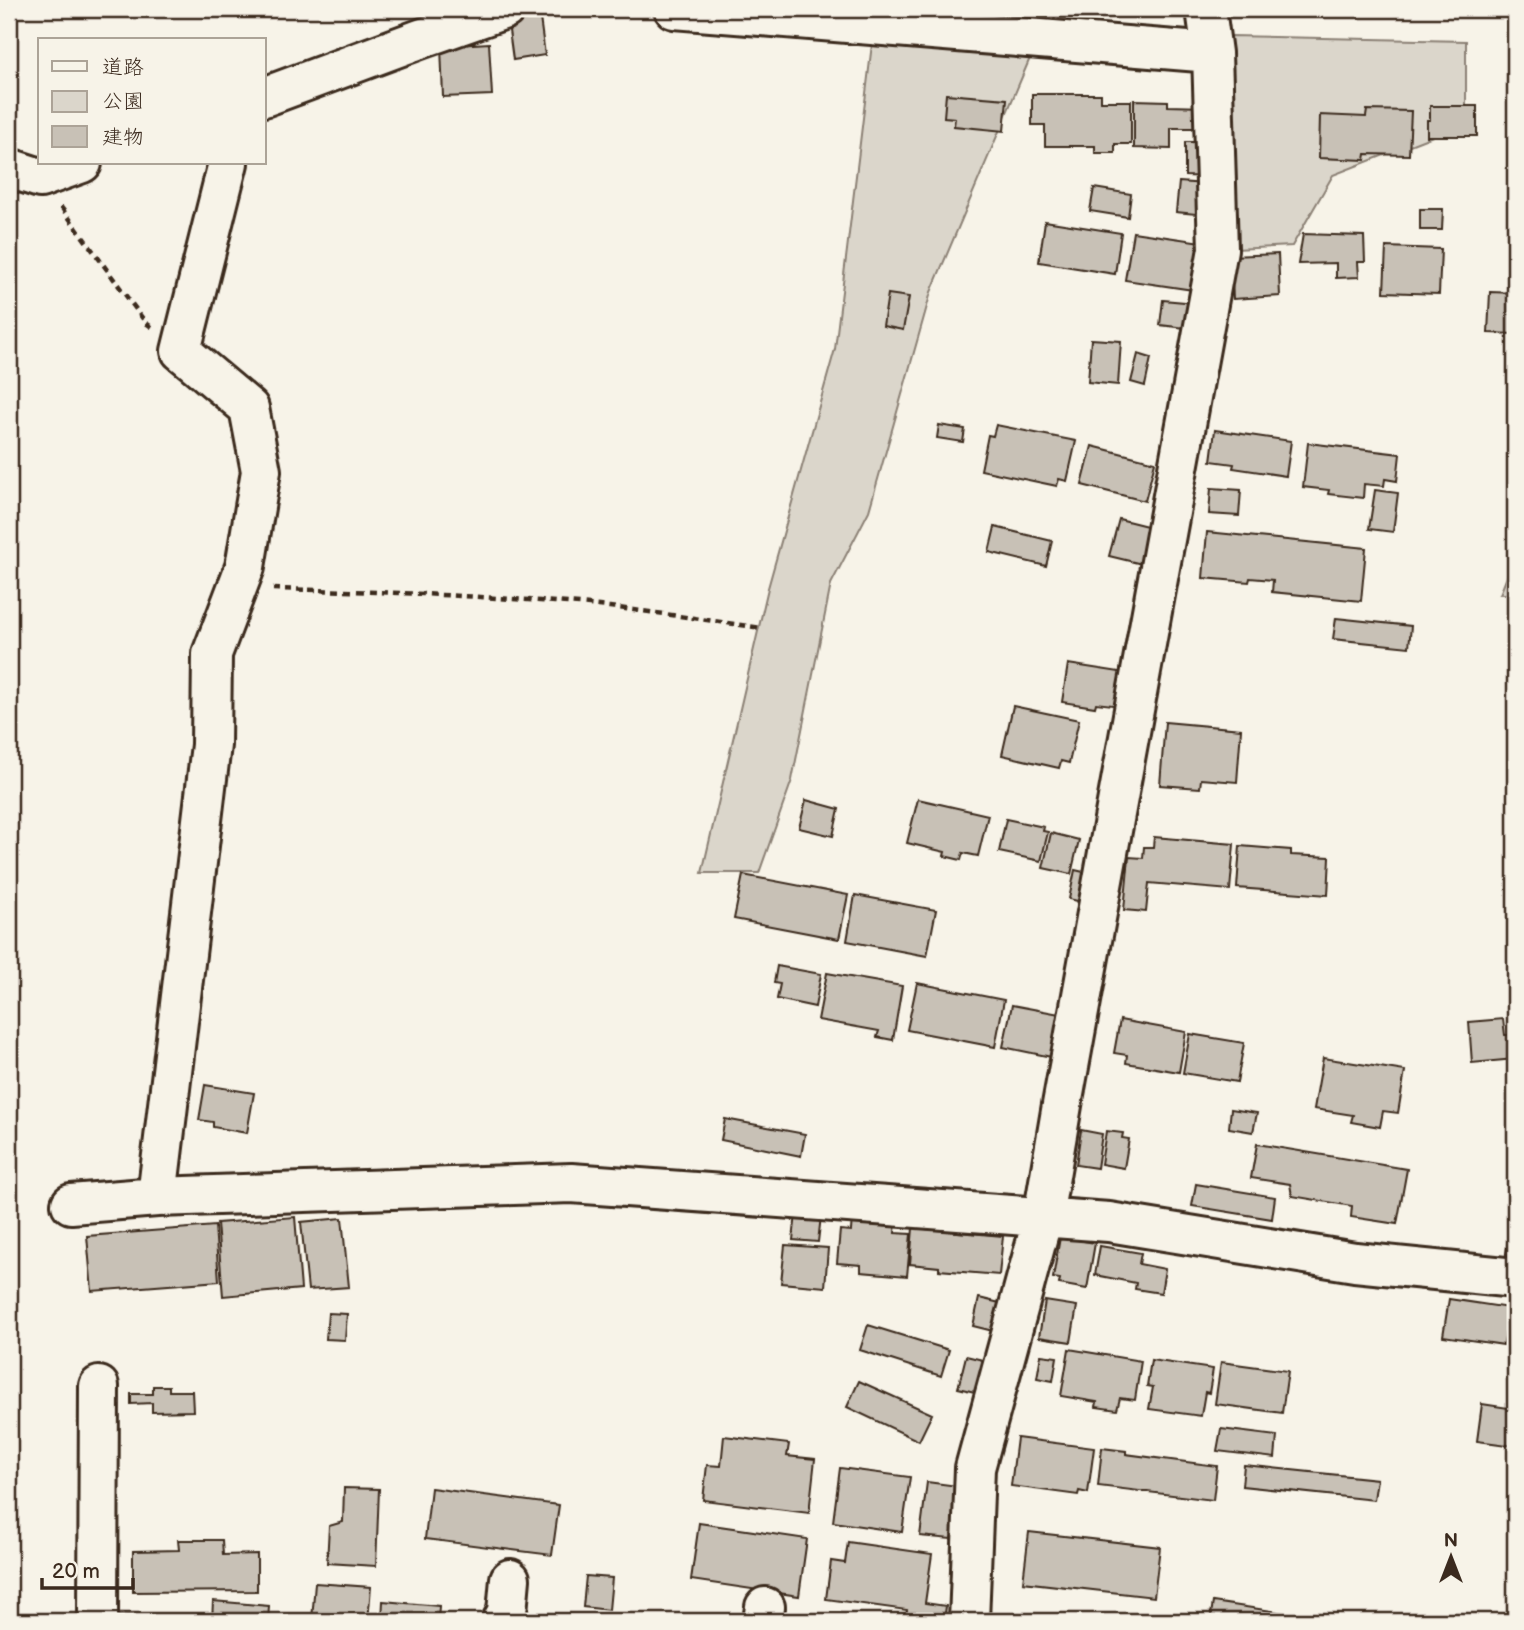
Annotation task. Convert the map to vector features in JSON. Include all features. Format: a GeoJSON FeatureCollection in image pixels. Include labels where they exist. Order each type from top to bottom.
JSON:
{"type":"FeatureCollection","features":[{"type":"Feature","properties":{"kind":"street"},"geometry":{"type":"LineString","coordinates":[[266,96],[505,9]]}},
{"type":"Feature","properties":{"kind":"street"},"geometry":{"type":"LineString","coordinates":[[674,9],[1212,53]]}},
{"type":"Feature","properties":{"kind":"street"},"geometry":{"type":"LineString","coordinates":[[969,1621],[975,1468],[1043,1217],[1218,249],[1212,53],[1206,9]]}},
{"type":"Feature","properties":{"kind":"street"},"geometry":{"type":"LineString","coordinates":[[24,173],[76,164]]}},
{"type":"Feature","properties":{"kind":"street"},"geometry":{"type":"LineString","coordinates":[[158,1197],[211,745],[212,654],[246,567],[261,471],[249,408],[181,351],[228,164]]}},
{"type":"Feature","properties":{"kind":"street"},"geometry":{"type":"LineString","coordinates":[[71,1204],[158,1197],[571,1183],[1109,1222],[1355,1262],[1515,1278]]}},
{"type":"Feature","properties":{"kind":"street"},"geometry":{"type":"LineString","coordinates":[[98,1621],[99,1386]]}},
{"type":"Feature","properties":{"kind":"street"},"geometry":{"type":"LineString","coordinates":[[502,1621],[507,1612],[510,1579]]}},
{"type":"Feature","properties":{"kind":"path"},"geometry":{"type":"LineString","coordinates":[[24,173],[146,323],[181,351]]}},
{"type":"Feature","properties":{"kind":"path"},"geometry":{"type":"LineString","coordinates":[[237,588],[395,592],[557,602],[655,612],[761,628]]}},
{"type":"Feature","properties":{"kind":"green space"},"geometry":{"type":"Polygon","coordinates":[[[1231,36],[1466,41],[1466,123],[1333,175],[1292,246],[1235,249],[1231,36]]]}},
{"type":"Feature","properties":{"kind":"green space"},"geometry":{"type":"Polygon","coordinates":[[[872,44],[1030,58],[931,292],[869,511],[831,584],[792,780],[759,873],[702,873],[768,588],[835,349],[872,44]]]}},
{"type":"Feature","properties":{"kind":"green space"},"geometry":{"type":"Polygon","coordinates":[[[1515,557],[1515,594],[1500,594],[1515,557]]]}},
{"type":"Feature","properties":{"kind":"building"},"geometry":{"type":"Polygon","coordinates":[[[1004,9],[1030,9],[1029,25],[1003,23],[1004,9]]]}},
{"type":"Feature","properties":{"kind":"building"},"geometry":{"type":"Polygon","coordinates":[[[540,18],[545,55],[513,60],[508,23],[540,18]]]}},
{"type":"Feature","properties":{"kind":"building"},"geometry":{"type":"Polygon","coordinates":[[[489,43],[492,95],[443,97],[441,46],[489,43]]]}},
{"type":"Feature","properties":{"kind":"building"},"geometry":{"type":"Polygon","coordinates":[[[946,94],[1007,99],[1004,131],[954,126],[955,118],[944,117],[946,94]]]}},
{"type":"Feature","properties":{"kind":"building"},"geometry":{"type":"Polygon","coordinates":[[[1032,94],[1101,94],[1101,101],[1131,101],[1131,144],[1115,144],[1115,153],[1095,153],[1095,146],[1045,146],[1045,125],[1032,125],[1032,94]]]}},
{"type":"Feature","properties":{"kind":"building"},"geometry":{"type":"Polygon","coordinates":[[[1134,100],[1168,101],[1168,106],[1206,107],[1206,128],[1171,128],[1171,149],[1134,148],[1134,100]]]}},
{"type":"Feature","properties":{"kind":"building"},"geometry":{"type":"Polygon","coordinates":[[[1430,106],[1477,106],[1477,136],[1427,136],[1430,106]]]}},
{"type":"Feature","properties":{"kind":"building"},"geometry":{"type":"Polygon","coordinates":[[[1367,110],[1411,111],[1409,155],[1366,154],[1365,160],[1319,158],[1320,115],[1366,117],[1367,110]]]}},
{"type":"Feature","properties":{"kind":"building"},"geometry":{"type":"Polygon","coordinates":[[[1185,142],[1211,142],[1211,177],[1185,176],[1185,142]]]}},
{"type":"Feature","properties":{"kind":"building"},"geometry":{"type":"Polygon","coordinates":[[[1179,182],[1205,184],[1203,204],[1197,204],[1196,214],[1176,212],[1179,182]]]}},
{"type":"Feature","properties":{"kind":"building"},"geometry":{"type":"Polygon","coordinates":[[[1094,188],[1131,194],[1128,217],[1090,211],[1094,188]]]}},
{"type":"Feature","properties":{"kind":"building"},"geometry":{"type":"Polygon","coordinates":[[[1420,209],[1443,209],[1442,230],[1420,230],[1420,209]]]}},
{"type":"Feature","properties":{"kind":"building"},"geometry":{"type":"Polygon","coordinates":[[[1045,221],[1121,233],[1115,274],[1039,262],[1045,221]]]}},
{"type":"Feature","properties":{"kind":"building"},"geometry":{"type":"Polygon","coordinates":[[[1133,232],[1215,244],[1207,292],[1125,280],[1133,232]]]}},
{"type":"Feature","properties":{"kind":"building"},"geometry":{"type":"Polygon","coordinates":[[[1303,234],[1364,236],[1365,262],[1358,262],[1359,277],[1336,278],[1336,263],[1298,264],[1303,234]]]}},
{"type":"Feature","properties":{"kind":"building"},"geometry":{"type":"Polygon","coordinates":[[[1386,247],[1441,249],[1439,294],[1384,292],[1386,247]]]}},
{"type":"Feature","properties":{"kind":"building"},"geometry":{"type":"Polygon","coordinates":[[[1278,254],[1280,296],[1233,299],[1231,256],[1278,254]]]}},
{"type":"Feature","properties":{"kind":"building"},"geometry":{"type":"Polygon","coordinates":[[[1490,292],[1515,293],[1515,334],[1488,333],[1490,292]]]}},
{"type":"Feature","properties":{"kind":"building"},"geometry":{"type":"Polygon","coordinates":[[[888,294],[909,297],[903,330],[883,326],[888,294]]]}},
{"type":"Feature","properties":{"kind":"building"},"geometry":{"type":"Polygon","coordinates":[[[1163,300],[1206,304],[1203,330],[1160,325],[1163,300]]]}},
{"type":"Feature","properties":{"kind":"building"},"geometry":{"type":"Polygon","coordinates":[[[1091,339],[1121,341],[1118,385],[1088,382],[1091,339]]]}},
{"type":"Feature","properties":{"kind":"building"},"geometry":{"type":"Polygon","coordinates":[[[1138,354],[1151,358],[1145,386],[1131,382],[1138,354]]]}},
{"type":"Feature","properties":{"kind":"building"},"geometry":{"type":"Polygon","coordinates":[[[939,425],[965,429],[963,442],[937,438],[939,425]]]}},
{"type":"Feature","properties":{"kind":"building"},"geometry":{"type":"Polygon","coordinates":[[[996,425],[1076,441],[1067,481],[1059,479],[1057,486],[981,470],[988,435],[993,436],[996,425]]]}},
{"type":"Feature","properties":{"kind":"building"},"geometry":{"type":"Polygon","coordinates":[[[1215,430],[1291,441],[1286,476],[1233,468],[1234,464],[1211,461],[1215,430]]]}},
{"type":"Feature","properties":{"kind":"building"},"geometry":{"type":"Polygon","coordinates":[[[1308,443],[1400,454],[1397,481],[1385,479],[1384,486],[1364,484],[1363,498],[1328,494],[1329,490],[1303,487],[1308,443]]]}},
{"type":"Feature","properties":{"kind":"building"},"geometry":{"type":"Polygon","coordinates":[[[1092,446],[1155,462],[1145,501],[1082,485],[1092,446]]]}},
{"type":"Feature","properties":{"kind":"building"},"geometry":{"type":"Polygon","coordinates":[[[1211,488],[1241,490],[1239,516],[1209,514],[1211,488]]]}},
{"type":"Feature","properties":{"kind":"building"},"geometry":{"type":"Polygon","coordinates":[[[1375,490],[1398,493],[1393,532],[1369,529],[1375,490]]]}},
{"type":"Feature","properties":{"kind":"building"},"geometry":{"type":"Polygon","coordinates":[[[1119,519],[1151,527],[1142,564],[1109,556],[1119,519]]]}},
{"type":"Feature","properties":{"kind":"building"},"geometry":{"type":"Polygon","coordinates":[[[995,527],[1052,541],[1046,566],[989,552],[995,527]]]}},
{"type":"Feature","properties":{"kind":"building"},"geometry":{"type":"Polygon","coordinates":[[[1207,532],[1366,548],[1361,601],[1272,592],[1273,580],[1250,578],[1249,582],[1203,578],[1207,532]]]}},
{"type":"Feature","properties":{"kind":"building"},"geometry":{"type":"Polygon","coordinates":[[[1336,618],[1411,626],[1409,647],[1333,639],[1336,618]]]}},
{"type":"Feature","properties":{"kind":"building"},"geometry":{"type":"Polygon","coordinates":[[[1068,664],[1126,673],[1121,706],[1096,703],[1095,707],[1062,702],[1068,664]]]}},
{"type":"Feature","properties":{"kind":"building"},"geometry":{"type":"Polygon","coordinates":[[[1013,706],[1079,720],[1069,763],[1061,761],[1059,768],[1002,755],[1013,706]]]}},
{"type":"Feature","properties":{"kind":"building"},"geometry":{"type":"Polygon","coordinates":[[[1165,722],[1241,729],[1237,782],[1201,779],[1200,788],[1160,785],[1165,722]]]}},
{"type":"Feature","properties":{"kind":"building"},"geometry":{"type":"Polygon","coordinates":[[[918,799],[988,815],[978,856],[963,853],[961,860],[944,856],[945,852],[907,843],[918,799]]]}},
{"type":"Feature","properties":{"kind":"building"},"geometry":{"type":"Polygon","coordinates":[[[806,800],[839,809],[833,836],[799,828],[806,800]]]}},
{"type":"Feature","properties":{"kind":"building"},"geometry":{"type":"Polygon","coordinates":[[[1006,819],[1044,827],[1043,831],[1048,832],[1041,861],[999,852],[1006,819]]]}},
{"type":"Feature","properties":{"kind":"building"},"geometry":{"type":"Polygon","coordinates":[[[1051,833],[1079,840],[1071,874],[1043,868],[1051,833]]]}},
{"type":"Feature","properties":{"kind":"building"},"geometry":{"type":"Polygon","coordinates":[[[1154,837],[1234,844],[1230,890],[1149,883],[1146,912],[1124,910],[1129,857],[1143,858],[1144,847],[1153,847],[1154,837]]]}},
{"type":"Feature","properties":{"kind":"building"},"geometry":{"type":"Polygon","coordinates":[[[1240,846],[1291,850],[1291,855],[1330,857],[1328,895],[1237,888],[1240,846]]]}},
{"type":"Feature","properties":{"kind":"building"},"geometry":{"type":"Polygon","coordinates":[[[1075,870],[1092,874],[1086,903],[1069,899],[1075,870]]]}},
{"type":"Feature","properties":{"kind":"building"},"geometry":{"type":"Polygon","coordinates":[[[743,875],[848,895],[839,939],[734,919],[743,875]]]}},
{"type":"Feature","properties":{"kind":"building"},"geometry":{"type":"Polygon","coordinates":[[[855,895],[936,910],[927,956],[847,941],[855,895]]]}},
{"type":"Feature","properties":{"kind":"building"},"geometry":{"type":"Polygon","coordinates":[[[777,966],[821,974],[815,1007],[777,999],[780,984],[774,983],[777,966]]]}},
{"type":"Feature","properties":{"kind":"building"},"geometry":{"type":"Polygon","coordinates":[[[827,973],[902,986],[893,1040],[877,1037],[879,1031],[818,1020],[827,973]]]}},
{"type":"Feature","properties":{"kind":"building"},"geometry":{"type":"Polygon","coordinates":[[[917,983],[1004,1000],[995,1047],[907,1030],[917,983]]]}},
{"type":"Feature","properties":{"kind":"building"},"geometry":{"type":"Polygon","coordinates":[[[1012,1005],[1070,1016],[1061,1059],[1003,1047],[1012,1005]]]}},
{"type":"Feature","properties":{"kind":"building"},"geometry":{"type":"Polygon","coordinates":[[[1503,1019],[1505,1035],[1515,1035],[1515,1059],[1472,1063],[1469,1022],[1503,1019]]]}},
{"type":"Feature","properties":{"kind":"building"},"geometry":{"type":"Polygon","coordinates":[[[1120,1020],[1186,1032],[1179,1072],[1126,1063],[1127,1055],[1114,1053],[1120,1020]]]}},
{"type":"Feature","properties":{"kind":"building"},"geometry":{"type":"Polygon","coordinates":[[[1190,1034],[1244,1043],[1237,1082],[1183,1073],[1190,1034]]]}},
{"type":"Feature","properties":{"kind":"building"},"geometry":{"type":"Polygon","coordinates":[[[1323,1058],[1405,1071],[1398,1113],[1383,1111],[1380,1127],[1351,1122],[1353,1115],[1314,1109],[1323,1058]]]}},
{"type":"Feature","properties":{"kind":"building"},"geometry":{"type":"Polygon","coordinates":[[[205,1085],[254,1093],[247,1133],[213,1127],[213,1122],[199,1120],[205,1085]]]}},
{"type":"Feature","properties":{"kind":"building"},"geometry":{"type":"Polygon","coordinates":[[[1231,1109],[1257,1113],[1253,1132],[1229,1128],[1231,1109]]]}},
{"type":"Feature","properties":{"kind":"building"},"geometry":{"type":"Polygon","coordinates":[[[725,1119],[805,1134],[801,1156],[721,1140],[725,1119]]]}},
{"type":"Feature","properties":{"kind":"building"},"geometry":{"type":"Polygon","coordinates":[[[1081,1130],[1102,1134],[1097,1168],[1076,1165],[1081,1130]]]}},
{"type":"Feature","properties":{"kind":"building"},"geometry":{"type":"Polygon","coordinates":[[[1106,1131],[1123,1133],[1122,1138],[1129,1139],[1124,1168],[1101,1164],[1106,1131]]]}},
{"type":"Feature","properties":{"kind":"building"},"geometry":{"type":"Polygon","coordinates":[[[1257,1144],[1407,1169],[1397,1224],[1351,1217],[1352,1206],[1292,1196],[1290,1184],[1251,1178],[1257,1144]]]}},
{"type":"Feature","properties":{"kind":"building"},"geometry":{"type":"Polygon","coordinates":[[[1196,1184],[1275,1197],[1272,1219],[1192,1206],[1196,1184]]]}},
{"type":"Feature","properties":{"kind":"building"},"geometry":{"type":"Polygon","coordinates":[[[1515,1211],[1515,1256],[1506,1254],[1515,1211]]]}},
{"type":"Feature","properties":{"kind":"building"},"geometry":{"type":"Polygon","coordinates":[[[796,1214],[821,1216],[818,1242],[793,1240],[796,1214]]]}},
{"type":"Feature","properties":{"kind":"building"},"geometry":{"type":"Polygon","coordinates":[[[295,1217],[301,1289],[223,1296],[217,1223],[295,1217]]]}},
{"type":"Feature","properties":{"kind":"building"},"geometry":{"type":"Polygon","coordinates":[[[852,1217],[896,1221],[895,1233],[911,1234],[907,1276],[861,1272],[861,1265],[837,1263],[840,1230],[851,1231],[852,1217]]]}},
{"type":"Feature","properties":{"kind":"building"},"geometry":{"type":"Polygon","coordinates":[[[342,1218],[349,1287],[308,1290],[301,1222],[342,1218]]]}},
{"type":"Feature","properties":{"kind":"building"},"geometry":{"type":"Polygon","coordinates":[[[215,1226],[219,1281],[92,1291],[87,1236],[215,1226]]]}},
{"type":"Feature","properties":{"kind":"building"},"geometry":{"type":"Polygon","coordinates":[[[913,1228],[1003,1236],[999,1275],[939,1270],[939,1267],[910,1264],[913,1228]]]}},
{"type":"Feature","properties":{"kind":"building"},"geometry":{"type":"Polygon","coordinates":[[[1060,1237],[1095,1243],[1087,1289],[1059,1284],[1060,1279],[1053,1278],[1060,1237]]]}},
{"type":"Feature","properties":{"kind":"building"},"geometry":{"type":"Polygon","coordinates":[[[785,1245],[828,1248],[825,1287],[781,1283],[785,1245]]]}},
{"type":"Feature","properties":{"kind":"building"},"geometry":{"type":"Polygon","coordinates":[[[1100,1246],[1141,1253],[1139,1264],[1165,1269],[1161,1293],[1135,1289],[1136,1283],[1095,1275],[1100,1246]]]}},
{"type":"Feature","properties":{"kind":"building"},"geometry":{"type":"Polygon","coordinates":[[[979,1298],[1000,1303],[993,1331],[973,1326],[979,1298]]]}},
{"type":"Feature","properties":{"kind":"building"},"geometry":{"type":"Polygon","coordinates":[[[1449,1299],[1509,1308],[1504,1345],[1443,1336],[1449,1299]]]}},
{"type":"Feature","properties":{"kind":"building"},"geometry":{"type":"Polygon","coordinates":[[[1045,1301],[1077,1306],[1071,1342],[1039,1337],[1045,1301]]]}},
{"type":"Feature","properties":{"kind":"building"},"geometry":{"type":"Polygon","coordinates":[[[328,1313],[347,1314],[345,1340],[326,1339],[328,1313]]]}},
{"type":"Feature","properties":{"kind":"building"},"geometry":{"type":"Polygon","coordinates":[[[868,1325],[949,1350],[941,1376],[860,1350],[868,1325]]]}},
{"type":"Feature","properties":{"kind":"building"},"geometry":{"type":"Polygon","coordinates":[[[1069,1349],[1141,1361],[1135,1400],[1120,1398],[1117,1410],[1096,1407],[1097,1402],[1061,1396],[1069,1349]]]}},
{"type":"Feature","properties":{"kind":"building"},"geometry":{"type":"Polygon","coordinates":[[[1041,1355],[1057,1357],[1053,1381],[1037,1378],[1041,1355]]]}},
{"type":"Feature","properties":{"kind":"building"},"geometry":{"type":"Polygon","coordinates":[[[966,1356],[987,1361],[979,1393],[958,1388],[966,1356]]]}},
{"type":"Feature","properties":{"kind":"building"},"geometry":{"type":"Polygon","coordinates":[[[1151,1360],[1213,1369],[1201,1416],[1149,1409],[1153,1387],[1147,1386],[1151,1360]]]}},
{"type":"Feature","properties":{"kind":"building"},"geometry":{"type":"Polygon","coordinates":[[[1221,1362],[1288,1371],[1282,1413],[1215,1404],[1221,1362]]]}},
{"type":"Feature","properties":{"kind":"building"},"geometry":{"type":"Polygon","coordinates":[[[859,1381],[932,1414],[919,1441],[847,1407],[859,1381]]]}},
{"type":"Feature","properties":{"kind":"building"},"geometry":{"type":"Polygon","coordinates":[[[153,1386],[169,1386],[169,1391],[192,1391],[193,1411],[152,1412],[152,1403],[131,1404],[131,1394],[153,1394],[153,1386]]]}},
{"type":"Feature","properties":{"kind":"building"},"geometry":{"type":"Polygon","coordinates":[[[1482,1404],[1515,1409],[1515,1446],[1477,1441],[1482,1404]]]}},
{"type":"Feature","properties":{"kind":"building"},"geometry":{"type":"Polygon","coordinates":[[[1221,1429],[1277,1436],[1275,1458],[1217,1451],[1221,1429]]]}},
{"type":"Feature","properties":{"kind":"building"},"geometry":{"type":"Polygon","coordinates":[[[724,1436],[789,1444],[787,1456],[815,1459],[809,1513],[703,1500],[707,1465],[721,1466],[724,1436]]]}},
{"type":"Feature","properties":{"kind":"building"},"geometry":{"type":"Polygon","coordinates":[[[1017,1438],[1094,1448],[1088,1493],[1079,1491],[1078,1495],[1011,1486],[1017,1438]]]}},
{"type":"Feature","properties":{"kind":"building"},"geometry":{"type":"Polygon","coordinates":[[[1102,1448],[1126,1451],[1126,1454],[1217,1466],[1213,1500],[1098,1486],[1102,1448]]]}},
{"type":"Feature","properties":{"kind":"building"},"geometry":{"type":"Polygon","coordinates":[[[1244,1465],[1377,1479],[1374,1500],[1242,1486],[1244,1465]]]}},
{"type":"Feature","properties":{"kind":"building"},"geometry":{"type":"Polygon","coordinates":[[[840,1468],[910,1477],[902,1532],[833,1522],[840,1468]]]}},
{"type":"Feature","properties":{"kind":"building"},"geometry":{"type":"Polygon","coordinates":[[[927,1482],[958,1486],[951,1539],[920,1536],[927,1482]]]}},
{"type":"Feature","properties":{"kind":"building"},"geometry":{"type":"Polygon","coordinates":[[[344,1488],[379,1489],[376,1566],[327,1563],[329,1526],[343,1522],[344,1488]]]}},
{"type":"Feature","properties":{"kind":"building"},"geometry":{"type":"Polygon","coordinates":[[[431,1488],[559,1505],[552,1555],[425,1539],[431,1488]]]}},
{"type":"Feature","properties":{"kind":"building"},"geometry":{"type":"Polygon","coordinates":[[[699,1523],[807,1539],[799,1596],[691,1580],[699,1523]]]}},
{"type":"Feature","properties":{"kind":"building"},"geometry":{"type":"Polygon","coordinates":[[[1029,1532],[1160,1547],[1154,1597],[1023,1582],[1029,1532]]]}},
{"type":"Feature","properties":{"kind":"building"},"geometry":{"type":"Polygon","coordinates":[[[178,1540],[222,1540],[223,1555],[257,1554],[257,1591],[133,1592],[133,1551],[179,1550],[178,1540]]]}},
{"type":"Feature","properties":{"kind":"building"},"geometry":{"type":"Polygon","coordinates":[[[848,1542],[932,1554],[925,1603],[946,1606],[944,1621],[905,1621],[907,1610],[826,1599],[831,1561],[845,1563],[848,1542]]]}},
{"type":"Feature","properties":{"kind":"building"},"geometry":{"type":"Polygon","coordinates":[[[586,1576],[612,1578],[609,1610],[583,1607],[586,1576]]]}},
{"type":"Feature","properties":{"kind":"building"},"geometry":{"type":"Polygon","coordinates":[[[315,1583],[371,1587],[368,1621],[312,1620],[315,1583]]]}},
{"type":"Feature","properties":{"kind":"building"},"geometry":{"type":"Polygon","coordinates":[[[213,1601],[269,1606],[268,1621],[212,1621],[213,1601]]]}},
{"type":"Feature","properties":{"kind":"building"},"geometry":{"type":"Polygon","coordinates":[[[383,1601],[439,1606],[438,1621],[382,1621],[383,1601]]]}},
{"type":"Feature","properties":{"kind":"building"},"geometry":{"type":"Polygon","coordinates":[[[1213,1602],[1285,1613],[1284,1621],[1210,1621],[1213,1602]]]}},
{"type":"Feature","properties":{"kind":"building"},"geometry":{"type":"Polygon","coordinates":[[[518,1612],[593,1616],[593,1621],[518,1621],[518,1612]]]}},
{"type":"Feature","properties":{"kind":"building"},"geometry":{"type":"Polygon","coordinates":[[[109,1615],[189,1616],[189,1621],[109,1621],[109,1615]]]}}]}
